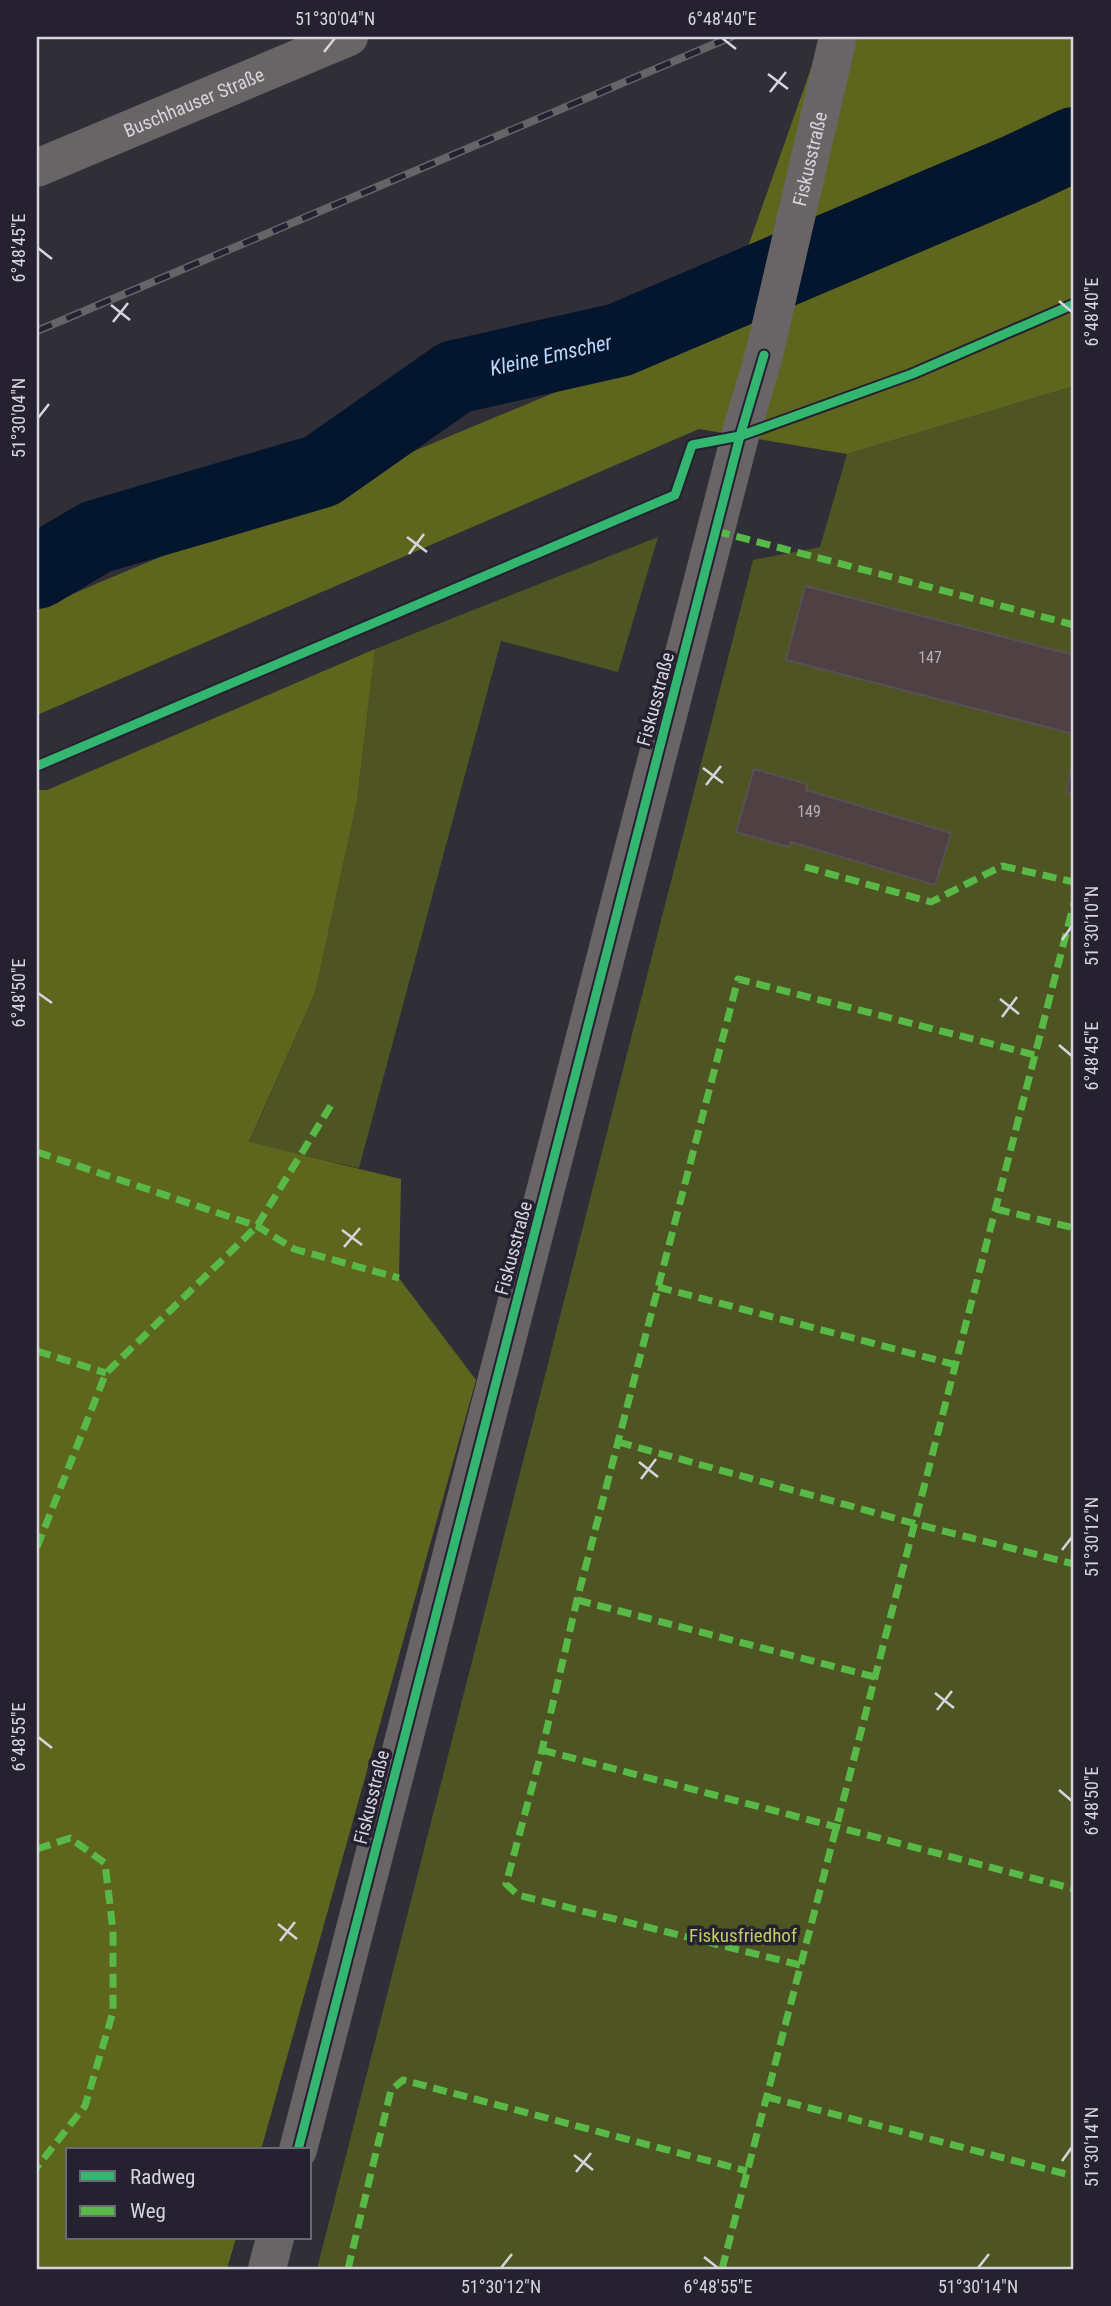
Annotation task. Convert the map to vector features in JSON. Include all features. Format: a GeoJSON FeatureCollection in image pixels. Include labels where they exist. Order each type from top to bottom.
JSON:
{"type":"FeatureCollection","features":[{"type":"Feature","properties":{"kind":"street","name":"Buschhauser Straße"},"geometry":{"type":"LineString","coordinates":[[37,168],[349,37]]}},
{"type":"Feature","properties":{"kind":"street","name":"Fiskusstraße"},"geometry":{"type":"LineString","coordinates":[[299,2148],[740,436],[764,355],[838,37]]}},
{"type":"Feature","properties":{"kind":"street"},"geometry":{"type":"LineString","coordinates":[[267,2269],[274,2240]]}},
{"type":"Feature","properties":{"kind":"green space"},"geometry":{"type":"Polygon","coordinates":[[[822,37],[1074,37],[1074,386],[847,454],[699,429],[37,715],[37,610],[721,323],[822,37]]]}},
{"type":"Feature","properties":{"kind":"green space","name":"Fiskusfriedhof"},"geometry":{"type":"Polygon","coordinates":[[[1074,386],[1074,2269],[317,2269],[753,560],[820,547],[847,454],[1074,386]]]}},
{"type":"Feature","properties":{"kind":"green space"},"geometry":{"type":"Polygon","coordinates":[[[658,537],[618,672],[501,641],[359,1168],[249,1143],[315,993],[357,801],[375,649],[658,537]]]}},
{"type":"Feature","properties":{"kind":"green space"},"geometry":{"type":"Polygon","coordinates":[[[375,649],[357,801],[315,993],[249,1142],[401,1179],[399,1278],[476,1380],[262,2148],[66,2148],[66,2240],[235,2240],[227,2269],[37,2269],[37,790],[47,790],[375,649]]]}},
{"type":"Feature","properties":{"kind":"building"},"geometry":{"type":"Polygon","coordinates":[[[805,586],[1074,655],[1074,734],[786,660],[805,586]]]}},
{"type":"Feature","properties":{"kind":"building"},"geometry":{"type":"Polygon","coordinates":[[[1074,758],[1074,794],[1066,792],[1074,758]]]}},
{"type":"Feature","properties":{"kind":"building"},"geometry":{"type":"Polygon","coordinates":[[[754,769],[807,784],[806,790],[951,833],[935,885],[791,842],[789,847],[736,832],[754,769]]]}},
{"type":"Feature","properties":{"kind":"waterway","name":"Kleine Emscher"},"geometry":{"type":"LineString","coordinates":[[37,572],[96,537],[321,471],[455,377],[619,340],[1019,170],[1074,144]]}},
{"type":"Feature","properties":{"kind":"railway"},"geometry":{"type":"LineString","coordinates":[[37,331],[731,37]]}},
{"type":"Feature","properties":{"kind":"marked path"},"geometry":{"type":"LineString","coordinates":[[716,531],[1074,625]]}},
{"type":"Feature","properties":{"kind":"marked path"},"geometry":{"type":"LineString","coordinates":[[805,867],[931,902],[1002,866],[1074,882]]}},
{"type":"Feature","properties":{"kind":"marked path"},"geometry":{"type":"LineString","coordinates":[[722,2269],[1074,903]]}},
{"type":"Feature","properties":{"kind":"marked path"},"geometry":{"type":"LineString","coordinates":[[800,1965],[518,1895],[506,1884],[542,1750],[577,1600],[738,979],[1035,1055]]}},
{"type":"Feature","properties":{"kind":"marked path"},"geometry":{"type":"LineString","coordinates":[[37,1547],[106,1373],[257,1226],[333,1102]]}},
{"type":"Feature","properties":{"kind":"marked path"},"geometry":{"type":"LineString","coordinates":[[37,1152],[257,1226],[294,1249],[399,1278]]}},
{"type":"Feature","properties":{"kind":"marked path"},"geometry":{"type":"LineString","coordinates":[[996,1209],[1074,1228]]}},
{"type":"Feature","properties":{"kind":"marked path"},"geometry":{"type":"LineString","coordinates":[[658,1287],[956,1365]]}},
{"type":"Feature","properties":{"kind":"marked path"},"geometry":{"type":"LineString","coordinates":[[37,1351],[106,1373]]}},
{"type":"Feature","properties":{"kind":"marked path"},"geometry":{"type":"LineString","coordinates":[[618,1442],[916,1524],[1074,1564]]}},
{"type":"Feature","properties":{"kind":"marked path"},"geometry":{"type":"LineString","coordinates":[[577,1600],[875,1677]]}},
{"type":"Feature","properties":{"kind":"marked path"},"geometry":{"type":"LineString","coordinates":[[542,1750],[1074,1889]]}},
{"type":"Feature","properties":{"kind":"marked path"},"geometry":{"type":"LineString","coordinates":[[37,1849],[70,1838],[105,1863],[113,1931],[113,2012],[85,2106],[37,2167]]}},
{"type":"Feature","properties":{"kind":"marked path"},"geometry":{"type":"LineString","coordinates":[[348,2269],[391,2090],[403,2080],[747,2171]]}},
{"type":"Feature","properties":{"kind":"marked path"},"geometry":{"type":"LineString","coordinates":[[767,2097],[1074,2176]]}},
{"type":"Feature","properties":{"kind":"cycle path"},"geometry":{"type":"LineString","coordinates":[[37,766],[675,495],[692,445],[740,436],[912,374],[1074,304]]}},
{"type":"Feature","properties":{"kind":"cycle path"},"geometry":{"type":"LineString","coordinates":[[299,2148],[740,436],[764,355]]}}]}
